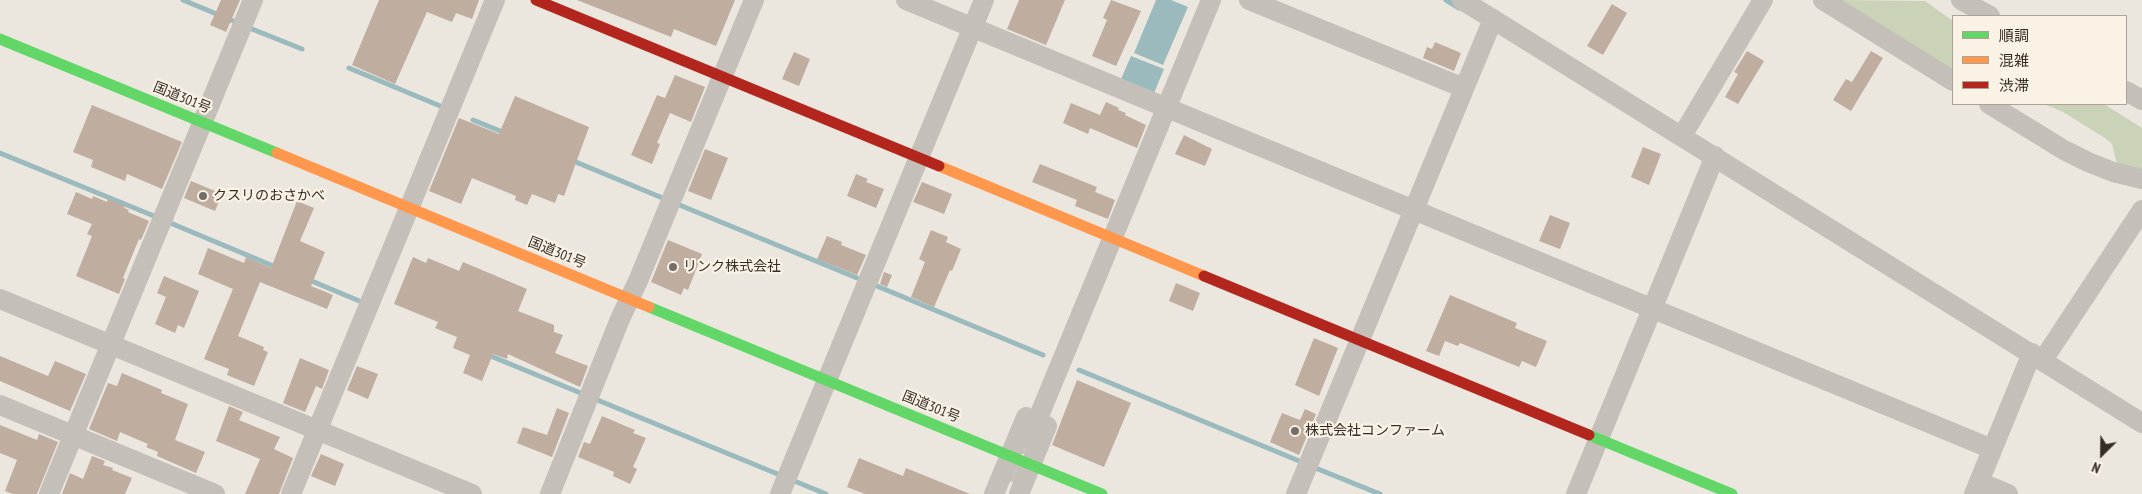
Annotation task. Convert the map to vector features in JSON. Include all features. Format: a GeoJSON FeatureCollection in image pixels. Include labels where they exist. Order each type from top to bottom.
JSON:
{"type":"FeatureCollection","features":[{"type":"Feature","properties":{"kind":"main road"},"geometry":{"type":"LineString","coordinates":[[536,0],[1732,494]]}},
{"type":"Feature","properties":{"kind":"main road","name":"国道301号"},"geometry":{"type":"LineString","coordinates":[[0,39],[1102,494]]}},
{"type":"Feature","properties":{"kind":"street"},"geometry":{"type":"LineString","coordinates":[[48,494],[253,0]]}},
{"type":"Feature","properties":{"kind":"street"},"geometry":{"type":"LineString","coordinates":[[291,494],[495,0]]}},
{"type":"Feature","properties":{"kind":"street"},"geometry":{"type":"LineString","coordinates":[[550,494],[754,0]]}},
{"type":"Feature","properties":{"kind":"street"},"geometry":{"type":"LineString","coordinates":[[906,0],[1992,449]]}},
{"type":"Feature","properties":{"kind":"street"},"geometry":{"type":"LineString","coordinates":[[780,494],[984,0]]}},
{"type":"Feature","properties":{"kind":"street"},"geometry":{"type":"LineString","coordinates":[[1029,440],[1211,0]]}},
{"type":"Feature","properties":{"kind":"street"},"geometry":{"type":"LineString","coordinates":[[1249,0],[1464,88]]}},
{"type":"Feature","properties":{"kind":"street"},"geometry":{"type":"LineString","coordinates":[[1462,0],[2142,422]]}},
{"type":"Feature","properties":{"kind":"street"},"geometry":{"type":"LineString","coordinates":[[1682,136],[1763,0]]}},
{"type":"Feature","properties":{"kind":"street"},"geometry":{"type":"LineString","coordinates":[[1823,0],[1952,80]]}},
{"type":"Feature","properties":{"kind":"street"},"geometry":{"type":"LineString","coordinates":[[1961,0],[1988,15]]}},
{"type":"Feature","properties":{"kind":"street"},"geometry":{"type":"LineString","coordinates":[[1296,494],[1493,19]]}},
{"type":"Feature","properties":{"kind":"street"},"geometry":{"type":"LineString","coordinates":[[2127,92],[2142,100]]}},
{"type":"Feature","properties":{"kind":"street"},"geometry":{"type":"LineString","coordinates":[[1991,105],[2064,150],[2088,162],[2113,172],[2142,180]]}},
{"type":"Feature","properties":{"kind":"street"},"geometry":{"type":"LineString","coordinates":[[1576,494],[1715,156]]}},
{"type":"Feature","properties":{"kind":"street"},"geometry":{"type":"LineString","coordinates":[[2008,494],[1976,488],[1992,449],[2037,356],[2142,210]]}},
{"type":"Feature","properties":{"kind":"street"},"geometry":{"type":"LineString","coordinates":[[0,299],[472,494]]}},
{"type":"Feature","properties":{"kind":"street"},"geometry":{"type":"LineString","coordinates":[[994,494],[1061,334],[1076,327]]}},
{"type":"Feature","properties":{"kind":"street"},"geometry":{"type":"LineString","coordinates":[[1013,490],[1032,465],[1082,343],[1076,327]]}},
{"type":"Feature","properties":{"kind":"street"},"geometry":{"type":"LineString","coordinates":[[0,405],[215,494]]}},
{"type":"Feature","properties":{"kind":"green space"},"geometry":{"type":"Polygon","coordinates":[[[1835,0],[1925,1],[1952,20],[1952,73],[1835,0]]]}},
{"type":"Feature","properties":{"kind":"green space"},"geometry":{"type":"Polygon","coordinates":[[[2046,105],[2106,105],[2142,128],[2142,173],[2117,165],[2112,144],[2063,112],[2046,105]]]}},
{"type":"Feature","properties":{"kind":"water"},"geometry":{"type":"Polygon","coordinates":[[[1156,0],[1171,0],[1188,7],[1163,65],[1134,53],[1156,0]]]}},
{"type":"Feature","properties":{"kind":"water"},"geometry":{"type":"Polygon","coordinates":[[[1131,56],[1164,69],[1154,93],[1121,79],[1131,56]]]}},
{"type":"Feature","properties":{"kind":"building"},"geometry":{"type":"Polygon","coordinates":[[[221,0],[240,0],[226,32],[210,25],[221,0]]]}},
{"type":"Feature","properties":{"kind":"building"},"geometry":{"type":"Polygon","coordinates":[[[379,0],[479,0],[472,19],[456,13],[452,22],[427,12],[395,84],[352,65],[379,0]]]}},
{"type":"Feature","properties":{"kind":"building"},"geometry":{"type":"Polygon","coordinates":[[[577,0],[735,0],[716,46],[674,29],[671,37],[577,0]]]}},
{"type":"Feature","properties":{"kind":"building"},"geometry":{"type":"Polygon","coordinates":[[[1019,0],[1065,0],[1046,45],[1007,29],[1019,0]]]}},
{"type":"Feature","properties":{"kind":"building"},"geometry":{"type":"Polygon","coordinates":[[[1111,0],[1141,11],[1116,66],[1092,56],[1107,20],[1103,18],[1111,0]]]}},
{"type":"Feature","properties":{"kind":"building"},"geometry":{"type":"Polygon","coordinates":[[[1612,4],[1627,13],[1603,55],[1587,46],[1612,4]]]}},
{"type":"Feature","properties":{"kind":"building"},"geometry":{"type":"Polygon","coordinates":[[[1435,42],[1461,53],[1454,71],[1423,58],[1427,47],[1432,49],[1435,42]]]}},
{"type":"Feature","properties":{"kind":"building"},"geometry":{"type":"Polygon","coordinates":[[[1747,51],[1764,61],[1738,104],[1725,97],[1738,74],[1734,72],[1747,51]]]}},
{"type":"Feature","properties":{"kind":"building"},"geometry":{"type":"Polygon","coordinates":[[[1871,51],[1883,58],[1851,111],[1833,100],[1846,79],[1852,82],[1871,51]]]}},
{"type":"Feature","properties":{"kind":"building"},"geometry":{"type":"Polygon","coordinates":[[[794,52],[810,59],[799,86],[782,79],[794,52]]]}},
{"type":"Feature","properties":{"kind":"building"},"geometry":{"type":"Polygon","coordinates":[[[675,75],[705,87],[691,122],[670,113],[657,143],[660,144],[652,164],[631,155],[657,95],[665,98],[675,75]]]}},
{"type":"Feature","properties":{"kind":"building"},"geometry":{"type":"Polygon","coordinates":[[[515,96],[589,127],[564,196],[558,194],[555,203],[532,194],[527,205],[515,200],[516,196],[472,178],[461,204],[429,191],[459,118],[499,134],[515,96]]]}},
{"type":"Feature","properties":{"kind":"building"},"geometry":{"type":"Polygon","coordinates":[[[1106,102],[1119,108],[1118,110],[1126,113],[1125,115],[1146,125],[1137,148],[1090,128],[1088,134],[1063,123],[1071,103],[1100,115],[1106,102]]]}},
{"type":"Feature","properties":{"kind":"building"},"geometry":{"type":"Polygon","coordinates":[[[92,105],[182,142],[162,189],[127,174],[125,181],[91,167],[93,160],[73,152],[92,105]]]}},
{"type":"Feature","properties":{"kind":"building"},"geometry":{"type":"Polygon","coordinates":[[[1184,135],[1212,149],[1205,166],[1175,154],[1184,135]]]}},
{"type":"Feature","properties":{"kind":"building"},"geometry":{"type":"Polygon","coordinates":[[[1643,147],[1661,154],[1649,185],[1631,177],[1643,147]]]}},
{"type":"Feature","properties":{"kind":"building"},"geometry":{"type":"Polygon","coordinates":[[[705,149],[728,158],[711,200],[688,191],[705,149]]]}},
{"type":"Feature","properties":{"kind":"building"},"geometry":{"type":"Polygon","coordinates":[[[1040,164],[1097,187],[1095,192],[1115,200],[1108,219],[1075,206],[1077,200],[1032,182],[1040,164]]]}},
{"type":"Feature","properties":{"kind":"building"},"geometry":{"type":"Polygon","coordinates":[[[856,174],[868,179],[866,182],[884,189],[876,208],[847,196],[856,174]]]}},
{"type":"Feature","properties":{"kind":"building","name":"クスリのおさかべ"},"geometry":{"type":"Polygon","coordinates":[[[191,181],[222,194],[215,211],[184,198],[191,181]]]}},
{"type":"Feature","properties":{"kind":"building"},"geometry":{"type":"Polygon","coordinates":[[[922,182],[952,194],[944,214],[913,202],[922,182]]]}},
{"type":"Feature","properties":{"kind":"building"},"geometry":{"type":"Polygon","coordinates":[[[76,192],[92,199],[93,196],[107,202],[108,199],[125,206],[124,208],[129,210],[128,212],[149,221],[141,240],[139,239],[123,278],[125,279],[119,294],[76,276],[92,236],[87,234],[92,224],[67,214],[76,192]]]}},
{"type":"Feature","properties":{"kind":"building"},"geometry":{"type":"Polygon","coordinates":[[[297,201],[314,208],[300,241],[325,252],[311,286],[333,295],[327,309],[260,282],[238,336],[264,347],[263,350],[268,352],[254,386],[227,375],[229,369],[204,359],[233,289],[198,274],[208,248],[244,263],[246,257],[271,268],[297,201]]]}},
{"type":"Feature","properties":{"kind":"building"},"geometry":{"type":"Polygon","coordinates":[[[1550,215],[1570,223],[1560,249],[1539,241],[1550,215]]]}},
{"type":"Feature","properties":{"kind":"building"},"geometry":{"type":"Polygon","coordinates":[[[931,230],[948,237],[946,242],[961,249],[934,307],[911,297],[925,262],[919,259],[931,230]]]}},
{"type":"Feature","properties":{"kind":"building"},"geometry":{"type":"Polygon","coordinates":[[[827,236],[842,242],[841,245],[866,255],[857,275],[817,259],[827,236]]]}},
{"type":"Feature","properties":{"kind":"building"},"geometry":{"type":"Polygon","coordinates":[[[668,240],[702,254],[688,290],[684,288],[681,295],[651,282],[668,240]]]}},
{"type":"Feature","properties":{"kind":"building"},"geometry":{"type":"Polygon","coordinates":[[[413,257],[426,263],[428,258],[459,271],[463,262],[527,289],[518,311],[554,325],[554,332],[563,335],[555,353],[588,366],[580,387],[508,354],[507,359],[493,354],[482,381],[463,373],[470,355],[453,348],[457,337],[435,328],[438,322],[394,304],[413,257]]]}},
{"type":"Feature","properties":{"kind":"building"},"geometry":{"type":"Polygon","coordinates":[[[884,272],[892,275],[887,287],[880,284],[884,272]]]}},
{"type":"Feature","properties":{"kind":"building"},"geometry":{"type":"Polygon","coordinates":[[[164,276],[199,291],[184,328],[178,325],[175,333],[155,324],[166,297],[157,293],[164,276]]]}},
{"type":"Feature","properties":{"kind":"building"},"geometry":{"type":"Polygon","coordinates":[[[1176,283],[1200,293],[1193,311],[1169,301],[1176,283]]]}},
{"type":"Feature","properties":{"kind":"building"},"geometry":{"type":"Polygon","coordinates":[[[1450,295],[1517,323],[1515,328],[1547,341],[1536,367],[1522,361],[1519,367],[1460,343],[1458,346],[1445,341],[1439,356],[1426,351],[1450,295]]]}},
{"type":"Feature","properties":{"kind":"building"},"geometry":{"type":"Polygon","coordinates":[[[1314,338],[1338,348],[1319,396],[1295,385],[1314,338]]]}},
{"type":"Feature","properties":{"kind":"building"},"geometry":{"type":"Polygon","coordinates":[[[0,356],[48,376],[55,361],[86,374],[70,411],[0,381],[0,356]]]}},
{"type":"Feature","properties":{"kind":"building"},"geometry":{"type":"Polygon","coordinates":[[[300,358],[329,370],[322,389],[316,386],[305,412],[283,403],[300,358]]]}},
{"type":"Feature","properties":{"kind":"building"},"geometry":{"type":"Polygon","coordinates":[[[357,366],[378,374],[368,399],[347,390],[357,366]]]}},
{"type":"Feature","properties":{"kind":"building"},"geometry":{"type":"Polygon","coordinates":[[[122,373],[162,390],[161,393],[188,404],[175,440],[205,452],[196,473],[157,456],[158,452],[146,447],[148,444],[120,432],[117,441],[89,429],[108,383],[117,386],[122,373]]]}},
{"type":"Feature","properties":{"kind":"building"},"geometry":{"type":"Polygon","coordinates":[[[1077,380],[1131,403],[1104,467],[1052,445],[1077,380]]]}},
{"type":"Feature","properties":{"kind":"building"},"geometry":{"type":"Polygon","coordinates":[[[229,406],[243,412],[239,420],[280,437],[274,449],[293,458],[279,494],[245,494],[260,459],[216,441],[229,406]]]}},
{"type":"Feature","properties":{"kind":"building"},"geometry":{"type":"Polygon","coordinates":[[[557,408],[569,413],[552,457],[517,443],[523,427],[547,435],[557,408]]]}},
{"type":"Feature","properties":{"kind":"building","name":"株式会社コンファーム"},"geometry":{"type":"Polygon","coordinates":[[[1305,409],[1316,414],[1299,455],[1270,442],[1282,413],[1300,420],[1305,409]]]}},
{"type":"Feature","properties":{"kind":"building"},"geometry":{"type":"Polygon","coordinates":[[[602,416],[635,430],[633,433],[646,438],[633,467],[637,469],[630,484],[613,476],[614,472],[578,457],[584,442],[590,444],[602,416]]]}},
{"type":"Feature","properties":{"kind":"building"},"geometry":{"type":"Polygon","coordinates":[[[0,425],[37,440],[39,434],[58,442],[37,494],[13,494],[5,491],[17,460],[0,453],[0,425]]]}},
{"type":"Feature","properties":{"kind":"building"},"geometry":{"type":"Polygon","coordinates":[[[321,454],[344,464],[335,486],[311,476],[321,454]]]}},
{"type":"Feature","properties":{"kind":"building"},"geometry":{"type":"Polygon","coordinates":[[[92,456],[105,461],[103,465],[113,468],[112,470],[132,478],[125,494],[62,494],[70,473],[83,479],[92,456]]]}},
{"type":"Feature","properties":{"kind":"building"},"geometry":{"type":"Polygon","coordinates":[[[859,458],[903,476],[906,468],[970,494],[865,494],[847,487],[859,458]]]}},
{"type":"Feature","properties":{"kind":"waterway"},"geometry":{"type":"LineString","coordinates":[[183,0],[238,23]]}},
{"type":"Feature","properties":{"kind":"waterway"},"geometry":{"type":"LineString","coordinates":[[1446,0],[1459,8]]}},
{"type":"Feature","properties":{"kind":"waterway"},"geometry":{"type":"LineString","coordinates":[[247,27],[302,49]]}},
{"type":"Feature","properties":{"kind":"waterway"},"geometry":{"type":"LineString","coordinates":[[349,68],[445,108]]}},
{"type":"Feature","properties":{"kind":"waterway"},"geometry":{"type":"LineString","coordinates":[[473,120],[505,133]]}},
{"type":"Feature","properties":{"kind":"waterway"},"geometry":{"type":"LineString","coordinates":[[0,153],[154,216]]}},
{"type":"Feature","properties":{"kind":"waterway"},"geometry":{"type":"LineString","coordinates":[[571,160],[665,199]]}},
{"type":"Feature","properties":{"kind":"waterway"},"geometry":{"type":"LineString","coordinates":[[677,204],[862,280]]}},
{"type":"Feature","properties":{"kind":"waterway"},"geometry":{"type":"LineString","coordinates":[[168,222],[278,268]]}},
{"type":"Feature","properties":{"kind":"waterway"},"geometry":{"type":"LineString","coordinates":[[307,279],[364,303]]}},
{"type":"Feature","properties":{"kind":"waterway"},"geometry":{"type":"LineString","coordinates":[[872,284],[1043,355]]}},
{"type":"Feature","properties":{"kind":"waterway"},"geometry":{"type":"LineString","coordinates":[[493,357],[583,394]]}},
{"type":"Feature","properties":{"kind":"waterway"},"geometry":{"type":"LineString","coordinates":[[1079,370],[1304,463]]}},
{"type":"Feature","properties":{"kind":"waterway"},"geometry":{"type":"LineString","coordinates":[[595,399],[780,475]]}},
{"type":"Feature","properties":{"kind":"waterway"},"geometry":{"type":"LineString","coordinates":[[1313,467],[1380,494]]}},
{"type":"Feature","properties":{"kind":"waterway"},"geometry":{"type":"LineString","coordinates":[[792,480],[826,494]]}},
{"type":"Feature","properties":{"kind":"tunnel"},"geometry":{"type":"LineString","coordinates":[[1012,482],[1025,449]]}},
{"type":"Feature","properties":{"kind":"traffic: fast"},"geometry":{"type":"LineString","coordinates":[[0,39],[277,153]]}},
{"type":"Feature","properties":{"kind":"traffic: fast"},"geometry":{"type":"LineString","coordinates":[[649,307],[1102,494]]}},
{"type":"Feature","properties":{"kind":"traffic: fast"},"geometry":{"type":"LineString","coordinates":[[1589,435],[1732,494]]}},
{"type":"Feature","properties":{"kind":"traffic: slow"},"geometry":{"type":"LineString","coordinates":[[277,153],[649,307]]}},
{"type":"Feature","properties":{"kind":"traffic: slow"},"geometry":{"type":"LineString","coordinates":[[939,166],[1204,276]]}},
{"type":"Feature","properties":{"kind":"traffic: jam"},"geometry":{"type":"LineString","coordinates":[[536,0],[939,166]]}},
{"type":"Feature","properties":{"kind":"traffic: jam"},"geometry":{"type":"LineString","coordinates":[[1204,276],[1589,435]]}},
{"type":"Feature","properties":{"kind":"place","name":"クスリのおさかべ"},"geometry":{"type":"Point","coordinates":[203,196]}},
{"type":"Feature","properties":{"kind":"place","name":"リンク株式会社"},"geometry":{"type":"Point","coordinates":[673,267]}},
{"type":"Feature","properties":{"kind":"place","name":"株式会社コンファーム"},"geometry":{"type":"Point","coordinates":[1295,431]}}]}
